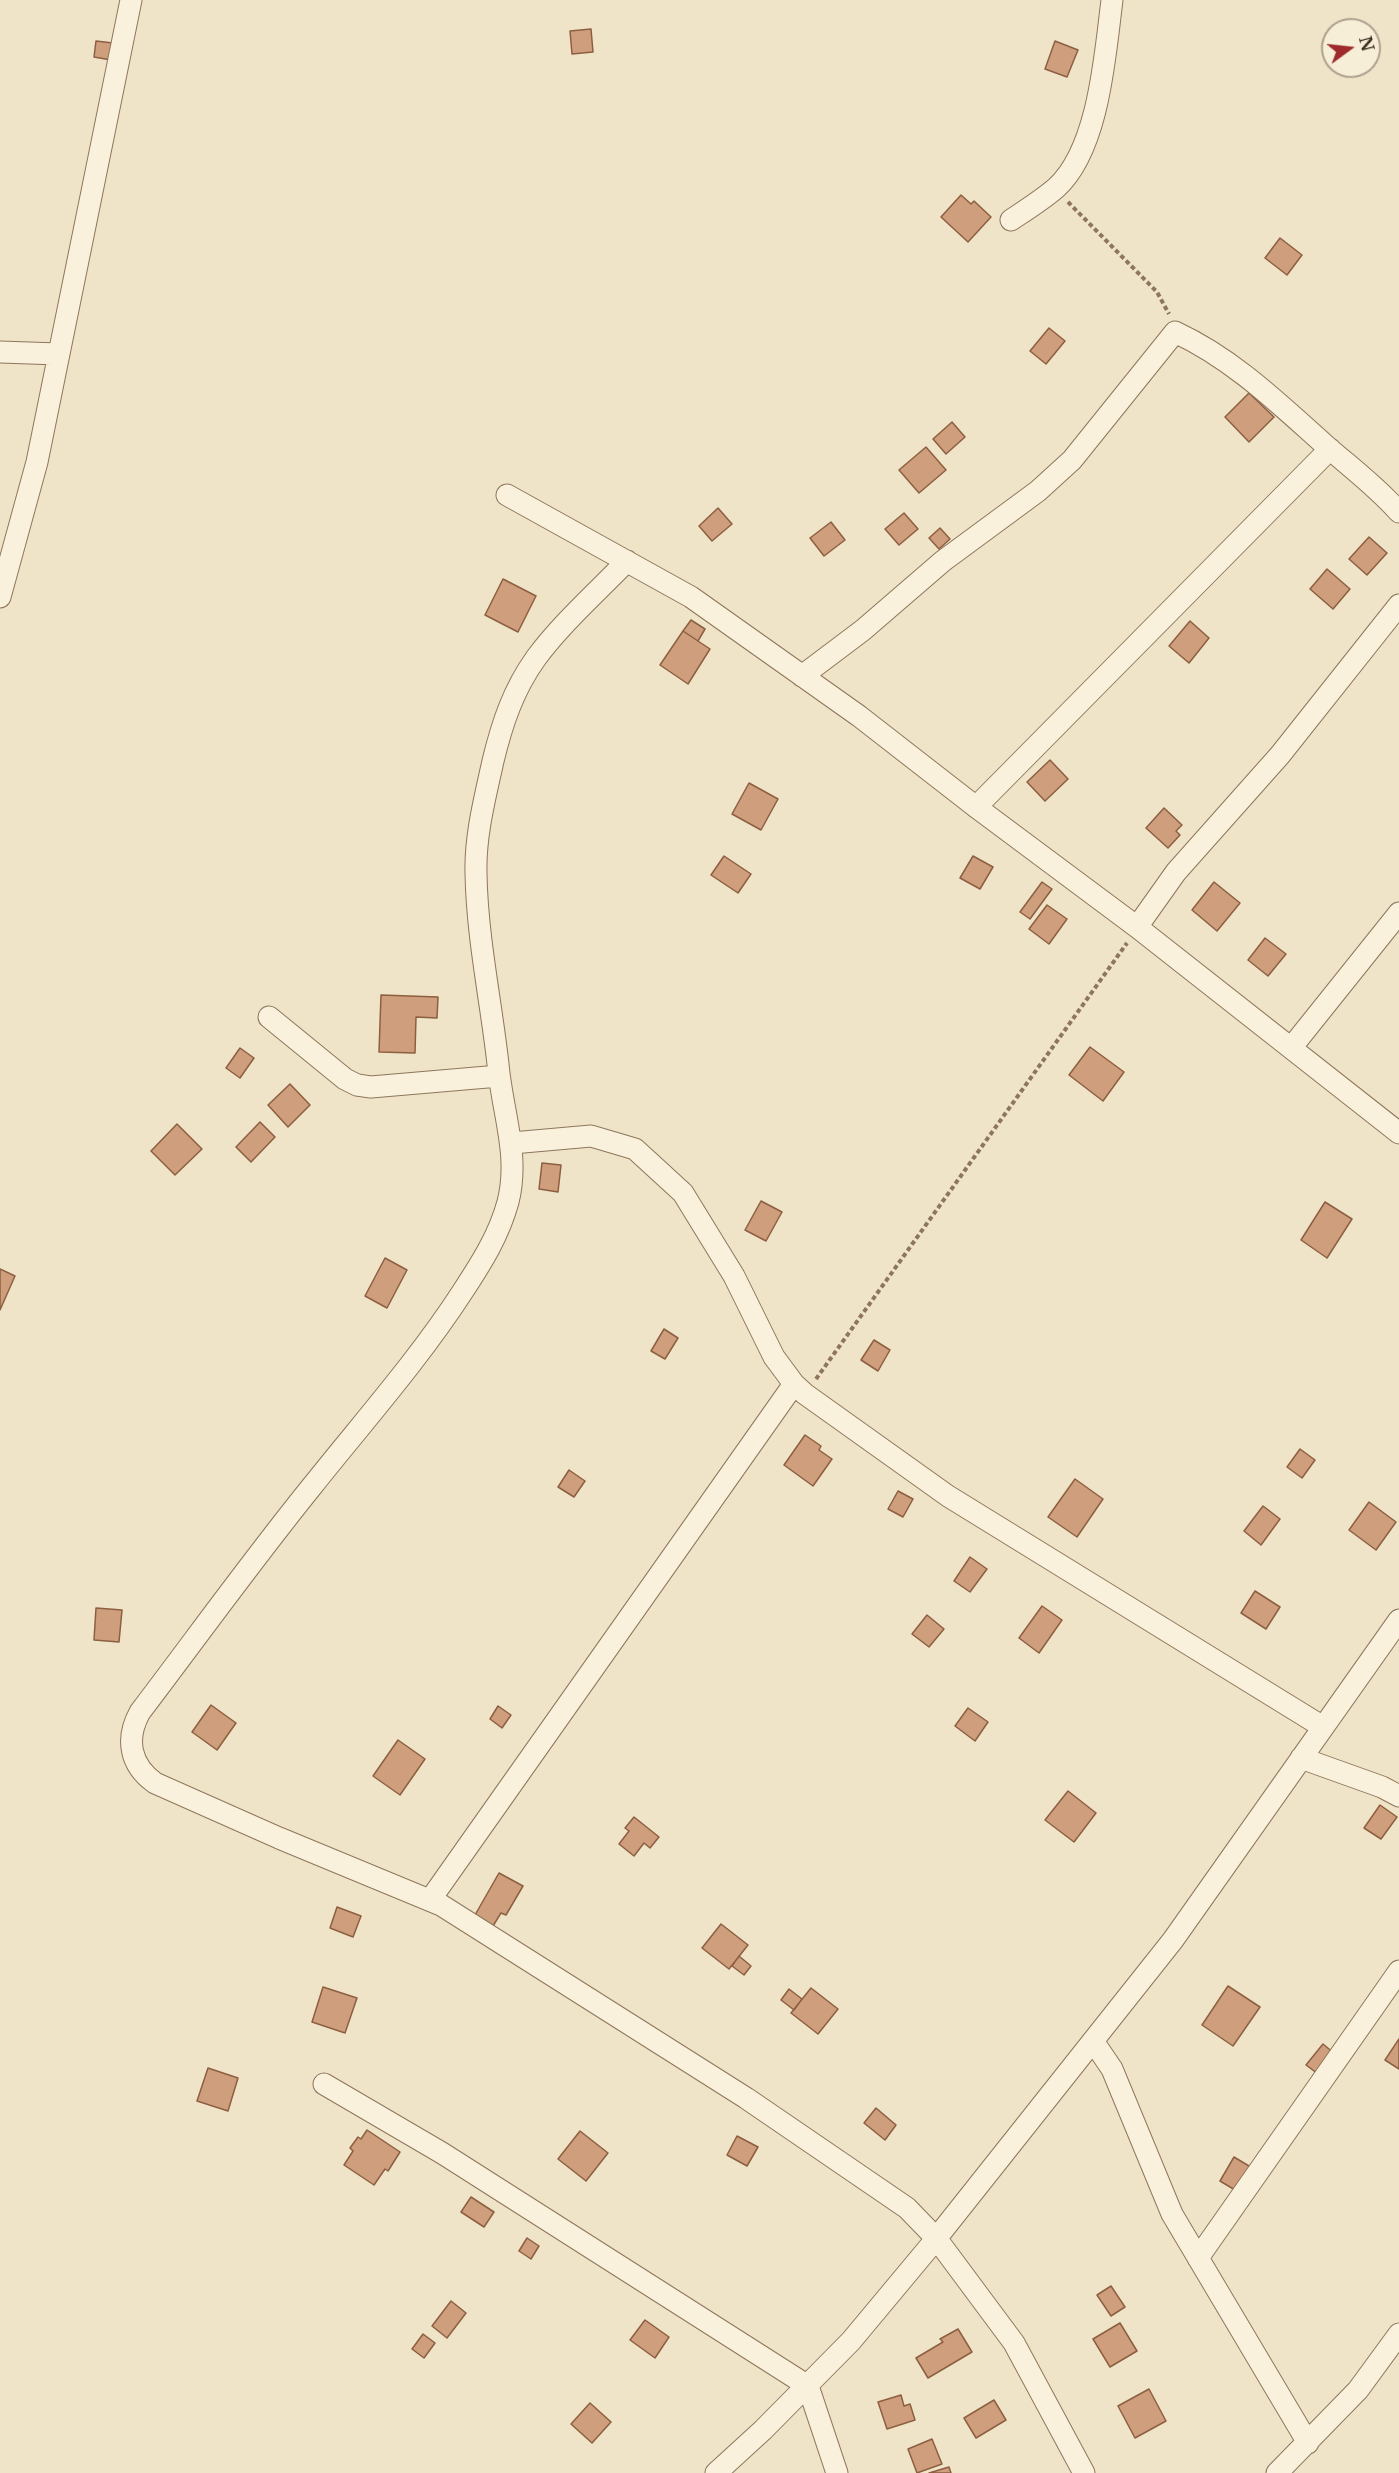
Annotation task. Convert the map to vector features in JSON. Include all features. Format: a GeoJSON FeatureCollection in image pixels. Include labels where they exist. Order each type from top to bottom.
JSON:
{"type":"FeatureCollection","features":[{"type":"Feature","properties":{"kind":"street"},"geometry":{"type":"LineString","coordinates":[[0,597],[37,462],[131,0]]}},
{"type":"Feature","properties":{"kind":"street"},"geometry":{"type":"LineString","coordinates":[[1011,220],[1056,187],[1077,161],[1089,134],[1100,82],[1112,0]]}},
{"type":"Feature","properties":{"kind":"street"},"geometry":{"type":"LineString","coordinates":[[802,676],[863,630],[943,561],[1038,491],[1072,460],[1175,332],[1200,344],[1238,368],[1377,487],[1399,512]]}},
{"type":"Feature","properties":{"kind":"street"},"geometry":{"type":"LineString","coordinates":[[0,352],[59,354]]}},
{"type":"Feature","properties":{"kind":"street"},"geometry":{"type":"LineString","coordinates":[[976,807],[1330,449]]}},
{"type":"Feature","properties":{"kind":"street"},"geometry":{"type":"LineString","coordinates":[[507,495],[691,597],[859,716],[1137,927],[1399,1133]]}},
{"type":"Feature","properties":{"kind":"street"},"geometry":{"type":"LineString","coordinates":[[627,561],[558,632],[536,658],[516,691],[504,719],[483,806],[476,871],[499,1076],[512,1143],[513,1173],[508,1202],[498,1232],[486,1256],[438,1330],[310,1489],[140,1712],[131,1732],[130,1742],[135,1762],[140,1770],[155,1783],[279,1838],[441,1905],[746,2098],[907,2208],[936,2238],[1014,2343],[1084,2473]]}},
{"type":"Feature","properties":{"kind":"street"},"geometry":{"type":"LineString","coordinates":[[1137,927],[1176,872],[1280,755],[1399,605]]}},
{"type":"Feature","properties":{"kind":"street"},"geometry":{"type":"LineString","coordinates":[[1291,1048],[1399,913]]}},
{"type":"Feature","properties":{"kind":"street"},"geometry":{"type":"LineString","coordinates":[[269,1017],[345,1079],[357,1085],[371,1087],[499,1076]]}},
{"type":"Feature","properties":{"kind":"street"},"geometry":{"type":"LineString","coordinates":[[512,1143],[591,1136],[635,1149],[683,1193],[734,1276],[774,1357],[800,1389],[948,1496],[1323,1727]]}},
{"type":"Feature","properties":{"kind":"street"},"geometry":{"type":"LineString","coordinates":[[430,1900],[800,1389]]}},
{"type":"Feature","properties":{"kind":"street"},"geometry":{"type":"LineString","coordinates":[[716,2473],[808,2386],[891,2294],[936,2238],[1173,1940],[1399,1620]]}},
{"type":"Feature","properties":{"kind":"street"},"geometry":{"type":"LineString","coordinates":[[1301,1758],[1382,1787],[1399,1796]]}},
{"type":"Feature","properties":{"kind":"street"},"geometry":{"type":"LineString","coordinates":[[1198,2258],[1399,1971]]}},
{"type":"Feature","properties":{"kind":"street"},"geometry":{"type":"LineString","coordinates":[[1093,2041],[1112,2069],[1172,2214],[1308,2443]]}},
{"type":"Feature","properties":{"kind":"street"},"geometry":{"type":"LineString","coordinates":[[324,2084],[441,2153],[808,2386],[837,2473]]}},
{"type":"Feature","properties":{"kind":"street"},"geometry":{"type":"LineString","coordinates":[[1277,2473],[1358,2390],[1399,2334]]}},
{"type":"Feature","properties":{"kind":"path"},"geometry":{"type":"LineString","coordinates":[[1056,187],[1073,209],[1157,292],[1170,316],[1175,332]]}},
{"type":"Feature","properties":{"kind":"path"},"geometry":{"type":"LineString","coordinates":[[800,1389],[1064,1033],[1137,927]]}},
{"type":"Feature","properties":{"kind":"building"},"geometry":{"type":"Polygon","coordinates":[[[591,29],[593,52],[572,54],[570,31],[591,29]]]}},
{"type":"Feature","properties":{"kind":"building"},"geometry":{"type":"Polygon","coordinates":[[[96,41],[113,43],[111,60],[94,57],[96,41]]]}},
{"type":"Feature","properties":{"kind":"building"},"geometry":{"type":"Polygon","coordinates":[[[1055,41],[1078,50],[1067,77],[1045,69],[1055,41]]]}},
{"type":"Feature","properties":{"kind":"building"},"geometry":{"type":"Polygon","coordinates":[[[961,195],[971,204],[974,201],[991,217],[968,242],[941,217],[961,195]]]}},
{"type":"Feature","properties":{"kind":"building"},"geometry":{"type":"Polygon","coordinates":[[[1280,238],[1302,255],[1287,275],[1265,258],[1280,238]]]}},
{"type":"Feature","properties":{"kind":"building"},"geometry":{"type":"Polygon","coordinates":[[[1049,328],[1065,341],[1046,364],[1030,351],[1049,328]]]}},
{"type":"Feature","properties":{"kind":"building"},"geometry":{"type":"Polygon","coordinates":[[[1249,393],[1274,417],[1249,442],[1225,417],[1249,393]]]}},
{"type":"Feature","properties":{"kind":"building"},"geometry":{"type":"Polygon","coordinates":[[[952,422],[965,437],[946,454],[933,439],[952,422]]]}},
{"type":"Feature","properties":{"kind":"building"},"geometry":{"type":"Polygon","coordinates":[[[926,447],[946,470],[919,493],[899,470],[926,447]]]}},
{"type":"Feature","properties":{"kind":"building"},"geometry":{"type":"Polygon","coordinates":[[[718,508],[732,524],[712,541],[699,526],[718,508]]]}},
{"type":"Feature","properties":{"kind":"building"},"geometry":{"type":"Polygon","coordinates":[[[904,513],[918,529],[899,545],[885,529],[904,513]]]}},
{"type":"Feature","properties":{"kind":"building"},"geometry":{"type":"Polygon","coordinates":[[[831,522],[845,540],[824,556],[810,538],[831,522]]]}},
{"type":"Feature","properties":{"kind":"building"},"geometry":{"type":"Polygon","coordinates":[[[940,528],[950,539],[939,549],[929,538],[940,528]]]}},
{"type":"Feature","properties":{"kind":"building"},"geometry":{"type":"Polygon","coordinates":[[[1369,537],[1387,553],[1367,575],[1349,559],[1369,537]]]}},
{"type":"Feature","properties":{"kind":"building"},"geometry":{"type":"Polygon","coordinates":[[[1327,569],[1350,589],[1333,609],[1310,589],[1327,569]]]}},
{"type":"Feature","properties":{"kind":"building"},"geometry":{"type":"Polygon","coordinates":[[[503,579],[536,596],[518,632],[485,615],[503,579]]]}},
{"type":"Feature","properties":{"kind":"building"},"geometry":{"type":"Polygon","coordinates":[[[691,620],[705,629],[698,641],[683,631],[691,620]]]}},
{"type":"Feature","properties":{"kind":"building"},"geometry":{"type":"Polygon","coordinates":[[[1190,621],[1209,638],[1189,663],[1169,646],[1190,621]]]}},
{"type":"Feature","properties":{"kind":"building"},"geometry":{"type":"Polygon","coordinates":[[[683,631],[710,649],[688,684],[660,665],[683,631]]]}},
{"type":"Feature","properties":{"kind":"building"},"geometry":{"type":"Polygon","coordinates":[[[1050,760],[1068,779],[1045,801],[1027,782],[1050,760]]]}},
{"type":"Feature","properties":{"kind":"building"},"geometry":{"type":"Polygon","coordinates":[[[749,783],[778,799],[761,830],[732,814],[749,783]]]}},
{"type":"Feature","properties":{"kind":"building"},"geometry":{"type":"Polygon","coordinates":[[[1164,808],[1182,825],[1176,831],[1180,835],[1168,848],[1146,828],[1164,808]]]}},
{"type":"Feature","properties":{"kind":"building"},"geometry":{"type":"Polygon","coordinates":[[[724,856],[751,874],[738,893],[711,875],[724,856]]]}},
{"type":"Feature","properties":{"kind":"building"},"geometry":{"type":"Polygon","coordinates":[[[973,856],[993,867],[980,889],[960,878],[973,856]]]}},
{"type":"Feature","properties":{"kind":"building"},"geometry":{"type":"Polygon","coordinates":[[[1042,882],[1052,889],[1030,919],[1020,912],[1042,882]]]}},
{"type":"Feature","properties":{"kind":"building"},"geometry":{"type":"Polygon","coordinates":[[[1214,882],[1240,903],[1217,931],[1192,910],[1214,882]]]}},
{"type":"Feature","properties":{"kind":"building"},"geometry":{"type":"Polygon","coordinates":[[[1047,905],[1067,919],[1049,944],[1029,929],[1047,905]]]}},
{"type":"Feature","properties":{"kind":"building"},"geometry":{"type":"Polygon","coordinates":[[[1265,938],[1286,954],[1268,976],[1248,960],[1265,938]]]}},
{"type":"Feature","properties":{"kind":"building"},"geometry":{"type":"Polygon","coordinates":[[[381,995],[438,997],[437,1018],[416,1017],[415,1053],[379,1052],[381,995]]]}},
{"type":"Feature","properties":{"kind":"building"},"geometry":{"type":"Polygon","coordinates":[[[1090,1047],[1124,1072],[1103,1101],[1069,1075],[1090,1047]]]}},
{"type":"Feature","properties":{"kind":"building"},"geometry":{"type":"Polygon","coordinates":[[[240,1048],[254,1058],[240,1078],[226,1068],[240,1048]]]}},
{"type":"Feature","properties":{"kind":"building"},"geometry":{"type":"Polygon","coordinates":[[[290,1084],[310,1105],[288,1127],[268,1105],[290,1084]]]}},
{"type":"Feature","properties":{"kind":"building"},"geometry":{"type":"Polygon","coordinates":[[[260,1122],[275,1137],[251,1162],[236,1147],[260,1122]]]}},
{"type":"Feature","properties":{"kind":"building"},"geometry":{"type":"Polygon","coordinates":[[[177,1124],[202,1149],[175,1175],[151,1151],[177,1124]]]}},
{"type":"Feature","properties":{"kind":"building"},"geometry":{"type":"Polygon","coordinates":[[[542,1163],[561,1165],[558,1192],[539,1189],[542,1163]]]}},
{"type":"Feature","properties":{"kind":"building"},"geometry":{"type":"Polygon","coordinates":[[[761,1201],[782,1212],[766,1241],[745,1230],[761,1201]]]}},
{"type":"Feature","properties":{"kind":"building"},"geometry":{"type":"Polygon","coordinates":[[[1325,1202],[1352,1219],[1327,1258],[1301,1240],[1325,1202]]]}},
{"type":"Feature","properties":{"kind":"building"},"geometry":{"type":"Polygon","coordinates":[[[385,1258],[407,1270],[387,1308],[365,1296],[385,1258]]]}},
{"type":"Feature","properties":{"kind":"building"},"geometry":{"type":"Polygon","coordinates":[[[0,1269],[15,1276],[0,1310],[0,1269]]]}},
{"type":"Feature","properties":{"kind":"building"},"geometry":{"type":"Polygon","coordinates":[[[664,1329],[678,1338],[665,1359],[651,1351],[664,1329]]]}},
{"type":"Feature","properties":{"kind":"building"},"geometry":{"type":"Polygon","coordinates":[[[874,1340],[890,1350],[878,1371],[861,1360],[874,1340]]]}},
{"type":"Feature","properties":{"kind":"building"},"geometry":{"type":"Polygon","coordinates":[[[805,1435],[821,1446],[819,1450],[832,1459],[813,1486],[784,1465],[805,1435]]]}},
{"type":"Feature","properties":{"kind":"building"},"geometry":{"type":"Polygon","coordinates":[[[1300,1449],[1315,1460],[1302,1478],[1287,1467],[1300,1449]]]}},
{"type":"Feature","properties":{"kind":"building"},"geometry":{"type":"Polygon","coordinates":[[[569,1470],[585,1481],[574,1497],[558,1487],[569,1470]]]}},
{"type":"Feature","properties":{"kind":"building"},"geometry":{"type":"Polygon","coordinates":[[[1075,1479],[1103,1499],[1077,1537],[1048,1517],[1075,1479]]]}},
{"type":"Feature","properties":{"kind":"building"},"geometry":{"type":"Polygon","coordinates":[[[898,1491],[913,1499],[903,1517],[888,1509],[898,1491]]]}},
{"type":"Feature","properties":{"kind":"building"},"geometry":{"type":"Polygon","coordinates":[[[1369,1502],[1396,1522],[1376,1550],[1349,1530],[1369,1502]]]}},
{"type":"Feature","properties":{"kind":"building"},"geometry":{"type":"Polygon","coordinates":[[[1263,1506],[1280,1519],[1261,1545],[1244,1531],[1263,1506]]]}},
{"type":"Feature","properties":{"kind":"building"},"geometry":{"type":"Polygon","coordinates":[[[970,1557],[987,1569],[970,1592],[954,1581],[970,1557]]]}},
{"type":"Feature","properties":{"kind":"building"},"geometry":{"type":"Polygon","coordinates":[[[1255,1591],[1280,1607],[1266,1629],[1241,1613],[1255,1591]]]}},
{"type":"Feature","properties":{"kind":"building"},"geometry":{"type":"Polygon","coordinates":[[[1042,1606],[1062,1620],[1039,1653],[1019,1638],[1042,1606]]]}},
{"type":"Feature","properties":{"kind":"building"},"geometry":{"type":"Polygon","coordinates":[[[96,1608],[122,1610],[119,1642],[94,1640],[96,1608]]]}},
{"type":"Feature","properties":{"kind":"building"},"geometry":{"type":"Polygon","coordinates":[[[927,1615],[944,1629],[929,1647],[912,1634],[927,1615]]]}},
{"type":"Feature","properties":{"kind":"building"},"geometry":{"type":"Polygon","coordinates":[[[211,1705],[236,1723],[217,1750],[192,1732],[211,1705]]]}},
{"type":"Feature","properties":{"kind":"building"},"geometry":{"type":"Polygon","coordinates":[[[498,1706],[511,1715],[502,1728],[490,1719],[498,1706]]]}},
{"type":"Feature","properties":{"kind":"building"},"geometry":{"type":"Polygon","coordinates":[[[968,1708],[988,1722],[975,1741],[955,1726],[968,1708]]]}},
{"type":"Feature","properties":{"kind":"building"},"geometry":{"type":"Polygon","coordinates":[[[398,1740],[425,1759],[400,1795],[373,1776],[398,1740]]]}},
{"type":"Feature","properties":{"kind":"building"},"geometry":{"type":"Polygon","coordinates":[[[1068,1791],[1096,1813],[1074,1842],[1045,1820],[1068,1791]]]}},
{"type":"Feature","properties":{"kind":"building"},"geometry":{"type":"Polygon","coordinates":[[[1380,1805],[1397,1817],[1381,1839],[1364,1828],[1380,1805]]]}},
{"type":"Feature","properties":{"kind":"building"},"geometry":{"type":"Polygon","coordinates":[[[634,1817],[659,1837],[650,1848],[644,1843],[634,1856],[619,1844],[629,1831],[625,1828],[634,1817]]]}},
{"type":"Feature","properties":{"kind":"building"},"geometry":{"type":"Polygon","coordinates":[[[499,1873],[523,1886],[506,1915],[501,1913],[493,1926],[475,1915],[499,1873]]]}},
{"type":"Feature","properties":{"kind":"building"},"geometry":{"type":"Polygon","coordinates":[[[337,1907],[361,1916],[353,1937],[330,1928],[337,1907]]]}},
{"type":"Feature","properties":{"kind":"building"},"geometry":{"type":"Polygon","coordinates":[[[721,1924],[748,1945],[729,1969],[702,1948],[721,1924]]]}},
{"type":"Feature","properties":{"kind":"building"},"geometry":{"type":"Polygon","coordinates":[[[739,1956],[751,1966],[744,1975],[732,1966],[739,1956]]]}},
{"type":"Feature","properties":{"kind":"building"},"geometry":{"type":"Polygon","coordinates":[[[1228,1986],[1260,2007],[1233,2046],[1202,2025],[1228,1986]]]}},
{"type":"Feature","properties":{"kind":"building"},"geometry":{"type":"Polygon","coordinates":[[[323,1987],[357,1998],[345,2033],[312,2022],[323,1987]]]}},
{"type":"Feature","properties":{"kind":"building"},"geometry":{"type":"Polygon","coordinates":[[[811,1988],[838,2009],[818,2034],[791,2013],[811,1988]]]}},
{"type":"Feature","properties":{"kind":"building"},"geometry":{"type":"Polygon","coordinates":[[[789,1989],[802,1999],[794,2010],[781,2000],[789,1989]]]}},
{"type":"Feature","properties":{"kind":"building"},"geometry":{"type":"Polygon","coordinates":[[[1399,2039],[1399,2069],[1385,2060],[1399,2039]]]}},
{"type":"Feature","properties":{"kind":"building"},"geometry":{"type":"Polygon","coordinates":[[[1323,2044],[1335,2054],[1318,2074],[1306,2065],[1323,2044]]]}},
{"type":"Feature","properties":{"kind":"building"},"geometry":{"type":"Polygon","coordinates":[[[208,2068],[238,2078],[228,2111],[197,2101],[208,2068]]]}},
{"type":"Feature","properties":{"kind":"building"},"geometry":{"type":"Polygon","coordinates":[[[876,2108],[896,2125],[885,2140],[864,2123],[876,2108]]]}},
{"type":"Feature","properties":{"kind":"building"},"geometry":{"type":"Polygon","coordinates":[[[367,2130],[400,2152],[388,2171],[385,2169],[374,2185],[344,2165],[353,2151],[350,2148],[358,2137],[361,2139],[367,2130]]]}},
{"type":"Feature","properties":{"kind":"building"},"geometry":{"type":"Polygon","coordinates":[[[580,2131],[608,2153],[586,2181],[558,2159],[580,2131]]]}},
{"type":"Feature","properties":{"kind":"building"},"geometry":{"type":"Polygon","coordinates":[[[737,2136],[758,2147],[747,2166],[727,2155],[737,2136]]]}},
{"type":"Feature","properties":{"kind":"building"},"geometry":{"type":"Polygon","coordinates":[[[1234,2157],[1254,2169],[1240,2193],[1220,2181],[1234,2157]]]}},
{"type":"Feature","properties":{"kind":"building"},"geometry":{"type":"Polygon","coordinates":[[[471,2197],[494,2212],[484,2227],[461,2212],[471,2197]]]}},
{"type":"Feature","properties":{"kind":"building"},"geometry":{"type":"Polygon","coordinates":[[[527,2238],[539,2246],[531,2259],[519,2251],[527,2238]]]}},
{"type":"Feature","properties":{"kind":"building"},"geometry":{"type":"Polygon","coordinates":[[[1111,2286],[1125,2307],[1111,2316],[1097,2295],[1111,2286]]]}},
{"type":"Feature","properties":{"kind":"building"},"geometry":{"type":"Polygon","coordinates":[[[451,2301],[466,2313],[447,2338],[432,2326],[451,2301]]]}},
{"type":"Feature","properties":{"kind":"building"},"geometry":{"type":"Polygon","coordinates":[[[645,2320],[669,2337],[655,2358],[630,2340],[645,2320]]]}},
{"type":"Feature","properties":{"kind":"building"},"geometry":{"type":"Polygon","coordinates":[[[1120,2323],[1137,2351],[1110,2367],[1093,2339],[1120,2323]]]}},
{"type":"Feature","properties":{"kind":"building"},"geometry":{"type":"Polygon","coordinates":[[[958,2329],[972,2352],[928,2378],[916,2358],[943,2342],[940,2339],[958,2329]]]}},
{"type":"Feature","properties":{"kind":"building"},"geometry":{"type":"Polygon","coordinates":[[[423,2334],[435,2343],[424,2358],[412,2349],[423,2334]]]}},
{"type":"Feature","properties":{"kind":"building"},"geometry":{"type":"Polygon","coordinates":[[[1149,2389],[1166,2421],[1135,2438],[1118,2406],[1149,2389]]]}},
{"type":"Feature","properties":{"kind":"building"},"geometry":{"type":"Polygon","coordinates":[[[901,2395],[904,2406],[910,2404],[915,2420],[887,2429],[878,2402],[901,2395]]]}},
{"type":"Feature","properties":{"kind":"building"},"geometry":{"type":"Polygon","coordinates":[[[994,2400],[1006,2420],[976,2438],[964,2418],[994,2400]]]}},
{"type":"Feature","properties":{"kind":"building"},"geometry":{"type":"Polygon","coordinates":[[[590,2403],[611,2422],[592,2443],[571,2424],[590,2403]]]}},
{"type":"Feature","properties":{"kind":"building"},"geometry":{"type":"Polygon","coordinates":[[[932,2439],[942,2464],[917,2473],[908,2449],[932,2439]]]}},
{"type":"Feature","properties":{"kind":"building"},"geometry":{"type":"Polygon","coordinates":[[[949,2467],[951,2473],[929,2473],[949,2467]]]}}]}
